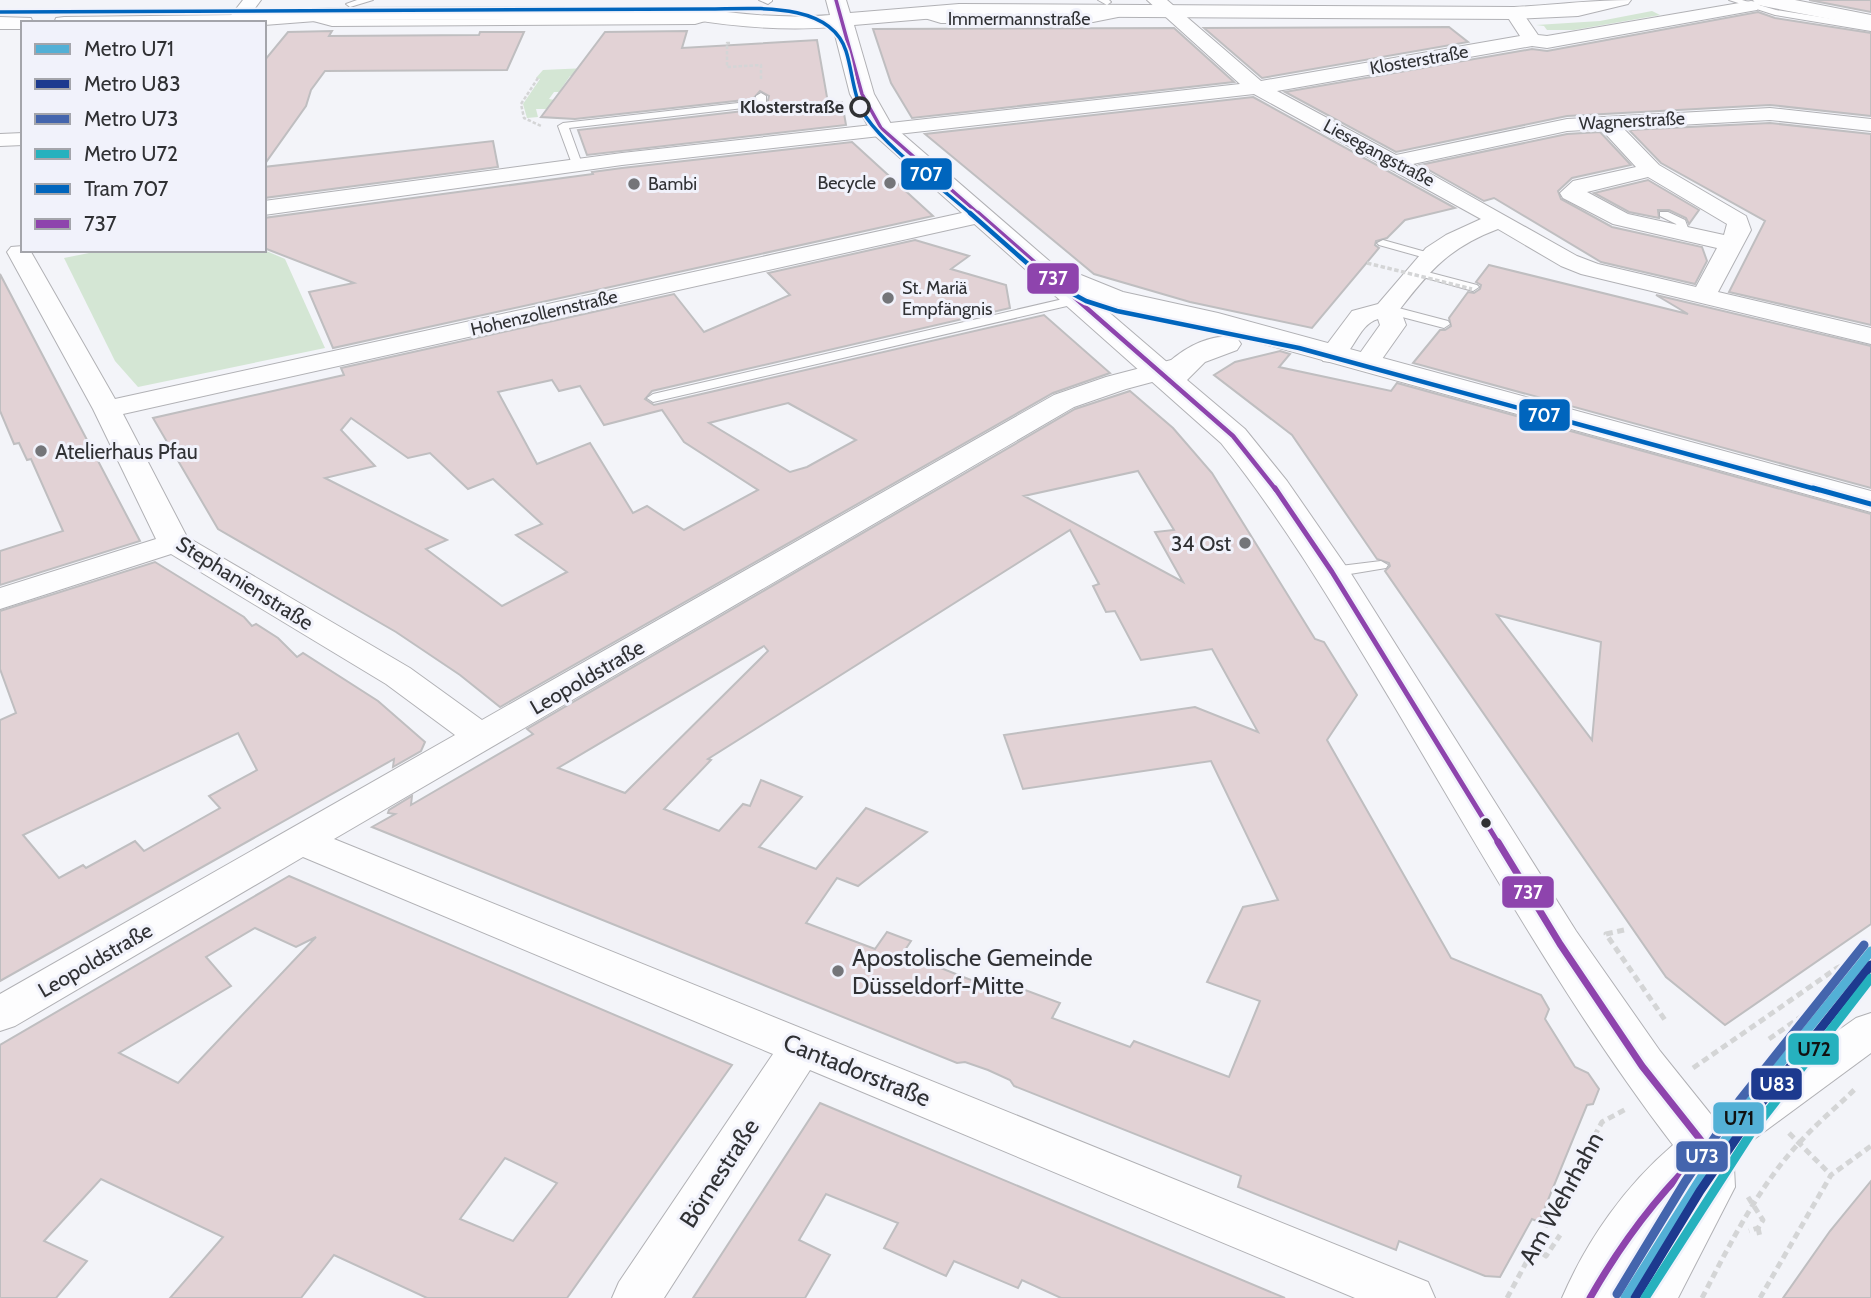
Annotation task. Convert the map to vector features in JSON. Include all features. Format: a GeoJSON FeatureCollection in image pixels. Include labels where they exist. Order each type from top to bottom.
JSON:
{"type":"FeatureCollection","features":[{"type":"Feature","properties":{"kind":"street"},"geometry":{"type":"LineString","coordinates":[[236,21],[252,0]]}},
{"type":"Feature","properties":{"kind":"street"},"geometry":{"type":"LineString","coordinates":[[279,0],[773,1]]}},
{"type":"Feature","properties":{"kind":"street"},"geometry":{"type":"LineString","coordinates":[[836,0],[866,106],[881,128],[1102,324],[1170,372],[1233,436],[1275,488],[1332,572],[1560,944],[1642,1066],[1707,1148],[1708,1187],[1648,1298]]}},
{"type":"Feature","properties":{"kind":"street","name":"Immermannstraße"},"geometry":{"type":"LineString","coordinates":[[247,21],[305,16],[689,13],[844,28],[906,7],[959,10],[1111,4],[1495,0]]}},
{"type":"Feature","properties":{"kind":"street","name":"Immermannstraße"},"geometry":{"type":"LineString","coordinates":[[1161,4],[1514,13],[1578,10],[1618,0]]}},
{"type":"Feature","properties":{"kind":"street"},"geometry":{"type":"LineString","coordinates":[[1757,3],[1871,21]]}},
{"type":"Feature","properties":{"kind":"street","name":"Klosterstraße"},"geometry":{"type":"LineString","coordinates":[[266,208],[577,164],[1257,88],[1531,40],[1546,42],[1757,3]]}},
{"type":"Feature","properties":{"kind":"street","name":"Liesegangstraße"},"geometry":{"type":"LineString","coordinates":[[1161,4],[1257,88],[1397,162],[1569,261],[1590,269],[1871,336]]}},
{"type":"Feature","properties":{"kind":"street"},"geometry":{"type":"LineString","coordinates":[[1514,13],[1533,39],[1531,40]]}},
{"type":"Feature","properties":{"kind":"street"},"geometry":{"type":"LineString","coordinates":[[0,23],[21,23]]}},
{"type":"Feature","properties":{"kind":"street","name":"Wagnerstraße"},"geometry":{"type":"LineString","coordinates":[[1397,162],[1567,125],[1770,114],[1871,125]]}},
{"type":"Feature","properties":{"kind":"street"},"geometry":{"type":"LineString","coordinates":[[1606,123],[1651,170],[1738,221],[1739,230],[1703,296]]}},
{"type":"Feature","properties":{"kind":"street"},"geometry":{"type":"LineString","coordinates":[[0,140],[21,139]]}},
{"type":"Feature","properties":{"kind":"street"},"geometry":{"type":"LineString","coordinates":[[1651,170],[1610,185],[1581,186],[1571,192],[1609,215],[1731,244]]}},
{"type":"Feature","properties":{"kind":"street","name":"Hohenzollernstraße"},"geometry":{"type":"LineString","coordinates":[[107,409],[980,216]]}},
{"type":"Feature","properties":{"kind":"street"},"geometry":{"type":"LineString","coordinates":[[1326,354],[1361,316],[1387,309],[1419,268],[1464,233],[1500,220]]}},
{"type":"Feature","properties":{"kind":"street","name":"Stephanienstraße"},"geometry":{"type":"LineString","coordinates":[[16,253],[107,409],[174,543],[398,676],[483,738]]}},
{"type":"Feature","properties":{"kind":"street"},"geometry":{"type":"LineString","coordinates":[[1039,267],[1115,299],[1208,319],[1326,354]]}},
{"type":"Feature","properties":{"kind":"street"},"geometry":{"type":"LineString","coordinates":[[1366,363],[1393,325],[1387,309]]}},
{"type":"Feature","properties":{"kind":"street"},"geometry":{"type":"LineString","coordinates":[[1102,324],[1139,336],[1299,348],[1366,363],[1871,502]]}},
{"type":"Feature","properties":{"kind":"street"},"geometry":{"type":"LineString","coordinates":[[1170,372],[1198,354],[1226,344]]}},
{"type":"Feature","properties":{"kind":"street","name":"Leopoldstraße"},"geometry":{"type":"LineString","coordinates":[[0,1014],[303,842],[1064,401],[1170,372]]}},
{"type":"Feature","properties":{"kind":"street"},"geometry":{"type":"LineString","coordinates":[[0,599],[174,543]]}},
{"type":"Feature","properties":{"kind":"street","name":"Cantadorstraße"},"geometry":{"type":"LineString","coordinates":[[303,842],[1410,1298]]}},
{"type":"Feature","properties":{"kind":"street"},"geometry":{"type":"LineString","coordinates":[[1590,1298],[1615,1251],[1644,1206],[1674,1175],[1860,1015]]}},
{"type":"Feature","properties":{"kind":"street","name":"Börnestraße"},"geometry":{"type":"LineString","coordinates":[[636,1298],[801,1047]]}},
{"type":"Feature","properties":{"kind":"lane"},"geometry":{"type":"LineString","coordinates":[[1733,0],[1871,28]]}},
{"type":"Feature","properties":{"kind":"lane"},"geometry":{"type":"LineString","coordinates":[[577,164],[563,126],[761,103],[761,96]]}},
{"type":"Feature","properties":{"kind":"lane"},"geometry":{"type":"LineString","coordinates":[[1664,214],[1681,222],[1684,233]]}},
{"type":"Feature","properties":{"kind":"lane"},"geometry":{"type":"LineString","coordinates":[[1383,243],[1419,268],[1472,288]]}},
{"type":"Feature","properties":{"kind":"lane"},"geometry":{"type":"LineString","coordinates":[[653,398],[1076,300]]}},
{"type":"Feature","properties":{"kind":"lane"},"geometry":{"type":"LineString","coordinates":[[1387,309],[1444,324]]}},
{"type":"Feature","properties":{"kind":"lane"},"geometry":{"type":"LineString","coordinates":[[1332,572],[1381,565]]}},
{"type":"Feature","properties":{"kind":"path"},"geometry":{"type":"LineString","coordinates":[[538,78],[521,104],[524,118],[542,127],[563,126]]}},
{"type":"Feature","properties":{"kind":"path"},"geometry":{"type":"LineString","coordinates":[[1367,263],[1472,288]]}},
{"type":"Feature","properties":{"kind":"path"},"geometry":{"type":"LineString","coordinates":[[1624,930],[1606,934],[1667,1023]]}},
{"type":"Feature","properties":{"kind":"path"},"geometry":{"type":"LineString","coordinates":[[1690,1070],[1836,968],[1871,953]]}},
{"type":"Feature","properties":{"kind":"path"},"geometry":{"type":"LineString","coordinates":[[1769,1039],[1837,992],[1853,989],[1858,985],[1836,968]]}},
{"type":"Feature","properties":{"kind":"path"},"geometry":{"type":"LineString","coordinates":[[1853,989],[1860,1015]]}},
{"type":"Feature","properties":{"kind":"path"},"geometry":{"type":"LineString","coordinates":[[1702,1298],[1764,1188],[1799,1143],[1859,1083]]}},
{"type":"Feature","properties":{"kind":"path","name":"Am Wehrhahn"},"geometry":{"type":"LineString","coordinates":[[1507,1298],[1602,1122],[1626,1109]]}},
{"type":"Feature","properties":{"kind":"path"},"geometry":{"type":"LineString","coordinates":[[1760,1298],[1831,1175],[1871,1146]]}},
{"type":"Feature","properties":{"kind":"path"},"geometry":{"type":"LineString","coordinates":[[1807,1152],[1831,1175]]}},
{"type":"Feature","properties":{"kind":"path"},"geometry":{"type":"LineString","coordinates":[[1758,1228],[1760,1237]]}},
{"type":"Feature","properties":{"kind":"path"},"geometry":{"type":"LineString","coordinates":[[1534,1247],[1546,1256],[1560,1235]]}},
{"type":"Feature","properties":{"kind":"green space"},"geometry":{"type":"Polygon","coordinates":[[[1652,11],[1660,15],[1574,30],[1547,30],[1544,26],[1536,25],[1600,21],[1652,11]]]}},
{"type":"Feature","properties":{"kind":"green space"},"geometry":{"type":"Polygon","coordinates":[[[653,65],[570,76],[559,92],[554,92],[549,99],[555,100],[548,109],[536,109],[538,117],[527,118],[523,104],[543,70],[653,65]]]}},
{"type":"Feature","properties":{"kind":"green space"},"geometry":{"type":"Polygon","coordinates":[[[266,251],[285,259],[325,348],[138,387],[115,361],[64,258],[94,252],[266,251]]]}},
{"type":"Feature","properties":{"kind":"building"},"geometry":{"type":"Polygon","coordinates":[[[1809,0],[1871,0],[1871,12],[1809,0]]]}},
{"type":"Feature","properties":{"kind":"building"},"geometry":{"type":"Polygon","coordinates":[[[1758,12],[1775,18],[1871,33],[1871,116],[1770,105],[1567,116],[1396,152],[1285,92],[1532,49],[1547,51],[1758,12]]]}},
{"type":"Feature","properties":{"kind":"building"},"geometry":{"type":"Polygon","coordinates":[[[1449,27],[1468,42],[1262,78],[1204,28],[1449,27]]]}},
{"type":"Feature","properties":{"kind":"building"},"geometry":{"type":"Polygon","coordinates":[[[1174,28],[1234,82],[912,118],[891,83],[873,29],[1174,28]]]}},
{"type":"Feature","properties":{"kind":"building"},"geometry":{"type":"Polygon","coordinates":[[[332,31],[329,36],[524,32],[507,70],[325,71],[311,90],[306,106],[266,162],[266,59],[288,32],[332,31]]]}},
{"type":"Feature","properties":{"kind":"building"},"geometry":{"type":"Polygon","coordinates":[[[687,31],[682,48],[817,40],[828,103],[842,102],[846,125],[587,155],[578,130],[761,109],[767,105],[769,96],[760,91],[753,99],[575,119],[541,117],[605,32],[687,31]]]}},
{"type":"Feature","properties":{"kind":"building"},"geometry":{"type":"Polygon","coordinates":[[[1253,97],[1455,208],[1405,220],[1387,238],[1376,241],[1375,245],[1379,248],[1312,328],[1190,302],[1094,274],[925,134],[1253,97]]]}},
{"type":"Feature","properties":{"kind":"building"},"geometry":{"type":"Polygon","coordinates":[[[1770,123],[1871,134],[1871,325],[1729,292],[1765,221],[1661,163],[1629,130],[1770,123]]]}},
{"type":"Feature","properties":{"kind":"building"},"geometry":{"type":"Polygon","coordinates":[[[1600,132],[1631,165],[1572,178],[1558,191],[1561,199],[1612,227],[1702,247],[1707,261],[1695,284],[1601,262],[1494,198],[1484,201],[1420,165],[1567,134],[1600,132]]]}},
{"type":"Feature","properties":{"kind":"building"},"geometry":{"type":"Polygon","coordinates":[[[493,141],[498,167],[266,198],[266,167],[493,141]]]}},
{"type":"Feature","properties":{"kind":"building"},"geometry":{"type":"Polygon","coordinates":[[[852,142],[933,216],[333,348],[309,292],[354,283],[266,249],[266,218],[622,168],[852,142]]]}},
{"type":"Feature","properties":{"kind":"building"},"geometry":{"type":"Polygon","coordinates":[[[1648,180],[1699,210],[1689,224],[1686,218],[1669,210],[1658,210],[1659,218],[1629,212],[1594,193],[1648,180]]]}},
{"type":"Feature","properties":{"kind":"building"},"geometry":{"type":"Polygon","coordinates":[[[915,240],[969,256],[951,269],[1006,285],[1010,308],[652,391],[645,399],[654,405],[1044,315],[1110,373],[1053,393],[500,707],[460,675],[396,632],[218,529],[153,418],[344,375],[341,368],[674,294],[704,332],[790,295],[768,273],[915,240]],[[552,380],[498,392],[537,464],[590,443],[633,513],[647,506],[684,530],[758,490],[684,442],[662,410],[604,425],[580,386],[559,391],[552,380]],[[788,403],[709,423],[790,472],[807,467],[856,440],[788,403]],[[351,418],[341,430],[375,466],[325,478],[447,540],[426,549],[502,606],[567,572],[516,535],[542,524],[493,479],[468,489],[430,453],[408,458],[351,418]]]}},
{"type":"Feature","properties":{"kind":"building"},"geometry":{"type":"Polygon","coordinates":[[[1489,265],[1688,314],[1656,295],[1871,346],[1871,488],[1413,363],[1440,330],[1451,326],[1449,318],[1468,292],[1474,293],[1480,289],[1481,285],[1476,282],[1489,265]]]}},
{"type":"Feature","properties":{"kind":"building"},"geometry":{"type":"Polygon","coordinates":[[[0,274],[140,541],[0,585],[0,551],[63,531],[31,459],[27,460],[19,443],[14,444],[0,411],[0,274]]]}},
{"type":"Feature","properties":{"kind":"building"},"geometry":{"type":"Polygon","coordinates":[[[1280,351],[1290,354],[1279,367],[1391,391],[1397,383],[1871,514],[1871,924],[1725,1025],[1666,977],[1385,571],[1390,566],[1389,563],[1377,559],[1292,435],[1214,375],[1235,362],[1280,351]],[[1497,615],[1592,740],[1601,642],[1497,615]]]}},
{"type":"Feature","properties":{"kind":"building"},"geometry":{"type":"Polygon","coordinates":[[[1130,391],[1173,428],[1212,473],[1315,639],[1324,642],[1357,695],[1327,740],[1451,958],[1541,995],[1549,1009],[1545,1019],[1575,1067],[1588,1073],[1599,1089],[1593,1104],[1587,1105],[1539,1222],[1532,1219],[1500,1277],[1485,1276],[1399,1241],[1396,1250],[1238,1187],[1241,1176],[1014,1086],[1010,1080],[988,1070],[965,1062],[957,1063],[372,827],[395,814],[388,813],[389,810],[412,796],[411,805],[533,734],[527,729],[1075,409],[1130,391]],[[1138,471],[1024,496],[1183,582],[1155,532],[1174,530],[1138,471]],[[1070,530],[708,759],[711,760],[664,809],[719,831],[743,804],[750,806],[761,780],[802,797],[759,847],[816,869],[866,808],[927,832],[858,886],[837,878],[806,923],[875,949],[887,932],[911,941],[903,953],[996,990],[1001,981],[1060,1003],[1052,1018],[1130,1047],[1134,1041],[1229,1077],[1260,1001],[1207,982],[1243,907],[1278,900],[1211,761],[1023,789],[1004,735],[1195,707],[1258,732],[1212,649],[1141,660],[1115,611],[1106,612],[1093,586],[1099,584],[1070,530]],[[764,646],[558,768],[625,793],[768,651],[764,646]]]}},
{"type":"Feature","properties":{"kind":"building"},"geometry":{"type":"Polygon","coordinates":[[[155,562],[244,617],[252,626],[256,624],[278,638],[297,657],[303,653],[378,701],[425,742],[421,751],[393,767],[394,759],[0,981],[0,720],[16,713],[0,669],[0,611],[155,562]],[[238,733],[23,835],[59,878],[83,865],[86,868],[135,841],[144,851],[220,808],[209,796],[257,770],[238,733]]]}},
{"type":"Feature","properties":{"kind":"building"},"geometry":{"type":"Polygon","coordinates":[[[289,876],[732,1065],[567,1298],[427,1298],[334,1255],[301,1298],[170,1298],[223,1237],[101,1179],[44,1241],[87,1261],[56,1298],[0,1298],[0,1045],[289,876]],[[255,928],[206,957],[231,986],[119,1053],[178,1083],[316,937],[296,947],[255,928]],[[505,1158],[460,1219],[513,1241],[557,1183],[505,1158]]]}},
{"type":"Feature","properties":{"kind":"building"},"geometry":{"type":"Polygon","coordinates":[[[820,1103],[1285,1298],[1061,1298],[1022,1280],[1018,1288],[954,1261],[946,1276],[884,1248],[898,1223],[826,1194],[799,1240],[830,1255],[805,1298],[693,1298],[820,1103]]]}},
{"type":"Feature","properties":{"kind":"building"},"geometry":{"type":"Polygon","coordinates":[[[1871,1181],[1871,1298],[1783,1298],[1830,1231],[1871,1181]]]}},
{"type":"Feature","properties":{"kind":"metro line","name":"U73"},"geometry":{"type":"LineString","coordinates":[[1617,1294],[1685,1182],[1740,1100],[1864,945]]}},
{"type":"Feature","properties":{"kind":"metro line","name":"U71"},"geometry":{"type":"LineString","coordinates":[[1625,1298],[1747,1105],[1871,951]]}},
{"type":"Feature","properties":{"kind":"metro line","name":"U83"},"geometry":{"type":"LineString","coordinates":[[1635,1298],[1700,1191],[1755,1111],[1871,965]]}},
{"type":"Feature","properties":{"kind":"metro line","name":"U72"},"geometry":{"type":"LineString","coordinates":[[1645,1298],[1751,1133],[1871,978]]}},
{"type":"Feature","properties":{"kind":"tram line","name":"707"},"geometry":{"type":"LineString","coordinates":[[0,12],[708,9],[800,14],[818,19],[832,27],[841,38],[860,106],[875,129],[1044,278],[1086,301],[1117,311],[1299,348],[1871,504]]}},
{"type":"Feature","properties":{"kind":"transit line","name":"737"},"geometry":{"type":"LineString","coordinates":[[836,0],[862,94],[881,128],[1233,436],[1275,488],[1332,572],[1560,944],[1642,1066],[1707,1148]]}},
{"type":"Feature","properties":{"kind":"transit line","name":"737"},"geometry":{"type":"LineString","coordinates":[[1590,1298],[1615,1256],[1656,1200],[1707,1148]]}},
{"type":"Feature","properties":{"kind":"place","name":"Klosterstraße"},"geometry":{"type":"Point","coordinates":[860,107]}},
{"type":"Feature","properties":{"kind":"place","name":"Becycle"},"geometry":{"type":"Point","coordinates":[890,183]}},
{"type":"Feature","properties":{"kind":"place","name":"Bambi"},"geometry":{"type":"Point","coordinates":[634,184]}},
{"type":"Feature","properties":{"kind":"place","name":"St. Mariä Empfängnis"},"geometry":{"type":"Point","coordinates":[888,298]}},
{"type":"Feature","properties":{"kind":"place","name":"Atelierhaus Pfau"},"geometry":{"type":"Point","coordinates":[41,451]}},
{"type":"Feature","properties":{"kind":"place","name":"34 Ost"},"geometry":{"type":"Point","coordinates":[1245,543]}},
{"type":"Feature","properties":{"kind":"place","name":"Apostolische Gemeinde Düsseldorf-Mitte"},"geometry":{"type":"Point","coordinates":[838,971]}}]}
